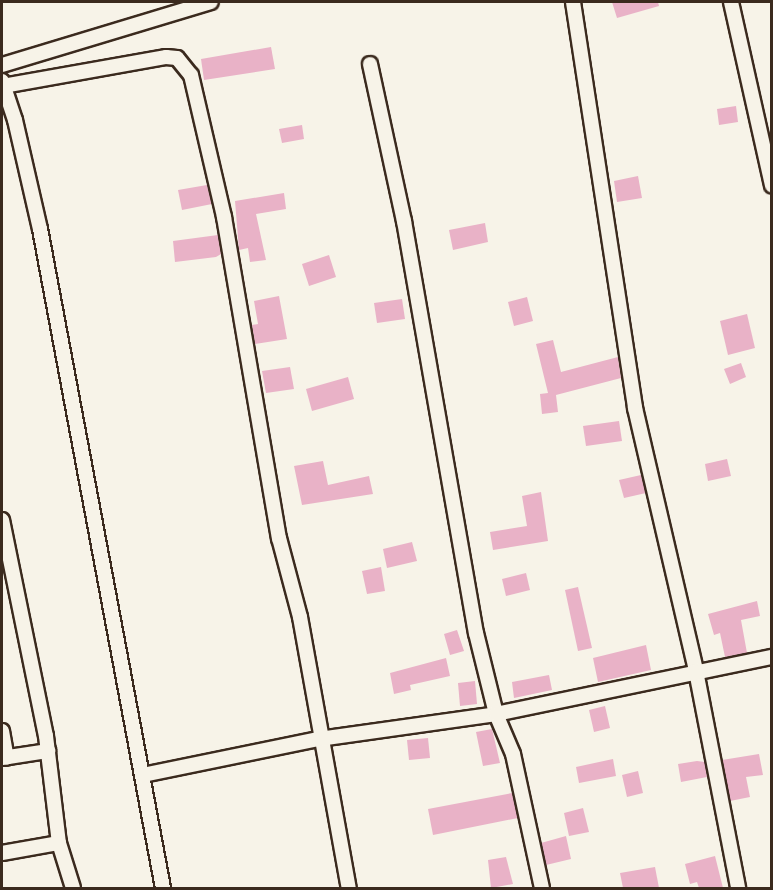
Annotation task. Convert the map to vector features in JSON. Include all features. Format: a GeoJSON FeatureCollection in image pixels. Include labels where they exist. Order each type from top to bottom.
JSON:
{"type":"FeatureCollection","features":[{"type":"Feature","properties":{"kind":"street"},"geometry":{"type":"LineString","coordinates":[[2,65],[211,2]]}},
{"type":"Feature","properties":{"kind":"street"},"geometry":{"type":"LineString","coordinates":[[573,2],[635,408],[696,671],[738,888]]}},
{"type":"Feature","properties":{"kind":"street"},"geometry":{"type":"LineString","coordinates":[[731,2],[771,185]]}},
{"type":"Feature","properties":{"kind":"street"},"geometry":{"type":"LineString","coordinates":[[163,888],[40,229],[15,120],[2,84],[166,57],[177,58],[191,75],[224,217],[279,538],[300,617],[319,739],[349,888]]}},
{"type":"Feature","properties":{"kind":"street"},"geometry":{"type":"LineString","coordinates":[[370,64],[404,221],[476,633],[496,714],[513,754],[542,888]]}},
{"type":"Feature","properties":{"kind":"street"},"geometry":{"type":"LineString","coordinates":[[2,520],[48,751],[59,843],[73,888]]}},
{"type":"Feature","properties":{"kind":"street"},"geometry":{"type":"LineString","coordinates":[[143,775],[319,739],[496,714],[771,657]]}},
{"type":"Feature","properties":{"kind":"street"},"geometry":{"type":"LineString","coordinates":[[2,731],[4,758],[48,751]]}},
{"type":"Feature","properties":{"kind":"street"},"geometry":{"type":"LineString","coordinates":[[2,853],[59,843]]}},
{"type":"Feature","properties":{"kind":"building"},"geometry":{"type":"Polygon","coordinates":[[[612,2],[658,2],[659,6],[617,18],[612,2]]]}},
{"type":"Feature","properties":{"kind":"building"},"geometry":{"type":"Polygon","coordinates":[[[271,47],[275,69],[204,80],[201,59],[271,47]]]}},
{"type":"Feature","properties":{"kind":"building"},"geometry":{"type":"Polygon","coordinates":[[[736,106],[738,122],[719,125],[717,109],[736,106]]]}},
{"type":"Feature","properties":{"kind":"building"},"geometry":{"type":"Polygon","coordinates":[[[302,125],[304,139],[282,143],[279,129],[302,125]]]}},
{"type":"Feature","properties":{"kind":"building"},"geometry":{"type":"Polygon","coordinates":[[[638,176],[642,198],[617,202],[614,181],[638,176]]]}},
{"type":"Feature","properties":{"kind":"building"},"geometry":{"type":"Polygon","coordinates":[[[207,185],[212,204],[182,210],[178,190],[207,185]]]}},
{"type":"Feature","properties":{"kind":"building"},"geometry":{"type":"Polygon","coordinates":[[[284,193],[286,209],[256,214],[266,260],[250,262],[248,248],[239,250],[235,201],[284,193]]]}},
{"type":"Feature","properties":{"kind":"building"},"geometry":{"type":"Polygon","coordinates":[[[485,223],[488,242],[453,250],[449,230],[485,223]]]}},
{"type":"Feature","properties":{"kind":"building"},"geometry":{"type":"Polygon","coordinates":[[[218,235],[221,254],[216,257],[175,262],[173,241],[218,235]]]}},
{"type":"Feature","properties":{"kind":"building"},"geometry":{"type":"Polygon","coordinates":[[[329,255],[336,277],[309,286],[302,264],[329,255]]]}},
{"type":"Feature","properties":{"kind":"building"},"geometry":{"type":"Polygon","coordinates":[[[279,296],[287,339],[255,344],[252,325],[258,324],[254,301],[279,296]]]}},
{"type":"Feature","properties":{"kind":"building"},"geometry":{"type":"Polygon","coordinates":[[[527,297],[533,321],[514,326],[508,302],[527,297]]]}},
{"type":"Feature","properties":{"kind":"building"},"geometry":{"type":"Polygon","coordinates":[[[402,299],[405,319],[377,323],[374,303],[402,299]]]}},
{"type":"Feature","properties":{"kind":"building"},"geometry":{"type":"Polygon","coordinates":[[[747,314],[755,348],[728,355],[720,321],[747,314]]]}},
{"type":"Feature","properties":{"kind":"building"},"geometry":{"type":"Polygon","coordinates":[[[553,340],[561,372],[618,357],[621,378],[556,395],[558,412],[542,414],[540,394],[548,393],[536,344],[553,340]]]}},
{"type":"Feature","properties":{"kind":"building"},"geometry":{"type":"Polygon","coordinates":[[[741,363],[746,377],[730,384],[724,369],[741,363]]]}},
{"type":"Feature","properties":{"kind":"building"},"geometry":{"type":"Polygon","coordinates":[[[290,367],[294,389],[266,393],[262,371],[290,367]]]}},
{"type":"Feature","properties":{"kind":"building"},"geometry":{"type":"Polygon","coordinates":[[[348,377],[354,399],[312,411],[306,389],[348,377]]]}},
{"type":"Feature","properties":{"kind":"building"},"geometry":{"type":"Polygon","coordinates":[[[619,421],[622,441],[586,446],[583,426],[619,421]]]}},
{"type":"Feature","properties":{"kind":"building"},"geometry":{"type":"Polygon","coordinates":[[[727,459],[731,476],[708,481],[705,464],[727,459]]]}},
{"type":"Feature","properties":{"kind":"building"},"geometry":{"type":"Polygon","coordinates":[[[323,461],[328,485],[369,476],[373,494],[302,505],[294,466],[323,461]]]}},
{"type":"Feature","properties":{"kind":"building"},"geometry":{"type":"Polygon","coordinates":[[[641,475],[646,493],[624,498],[619,480],[641,475]]]}},
{"type":"Feature","properties":{"kind":"building"},"geometry":{"type":"Polygon","coordinates":[[[541,492],[548,541],[493,550],[490,532],[527,526],[522,496],[541,492]]]}},
{"type":"Feature","properties":{"kind":"building"},"geometry":{"type":"Polygon","coordinates":[[[412,542],[417,561],[387,568],[383,549],[412,542]]]}},
{"type":"Feature","properties":{"kind":"building"},"geometry":{"type":"Polygon","coordinates":[[[381,567],[385,591],[367,594],[362,571],[381,567]]]}},
{"type":"Feature","properties":{"kind":"building"},"geometry":{"type":"Polygon","coordinates":[[[526,573],[530,590],[506,596],[502,579],[526,573]]]}},
{"type":"Feature","properties":{"kind":"building"},"geometry":{"type":"Polygon","coordinates":[[[578,587],[592,648],[578,651],[565,590],[578,587]]]}},
{"type":"Feature","properties":{"kind":"building"},"geometry":{"type":"Polygon","coordinates":[[[757,601],[760,616],[741,620],[747,653],[725,657],[720,633],[714,635],[708,614],[757,601]]]}},
{"type":"Feature","properties":{"kind":"building"},"geometry":{"type":"Polygon","coordinates":[[[457,630],[464,651],[450,655],[444,634],[457,630]]]}},
{"type":"Feature","properties":{"kind":"building"},"geometry":{"type":"Polygon","coordinates":[[[646,645],[651,670],[598,682],[593,658],[646,645]]]}},
{"type":"Feature","properties":{"kind":"building"},"geometry":{"type":"Polygon","coordinates":[[[446,658],[450,676],[410,685],[411,690],[394,694],[390,673],[446,658]]]}},
{"type":"Feature","properties":{"kind":"building"},"geometry":{"type":"Polygon","coordinates":[[[549,675],[552,690],[514,698],[512,682],[549,675]]]}},
{"type":"Feature","properties":{"kind":"building"},"geometry":{"type":"Polygon","coordinates":[[[475,681],[477,704],[460,706],[458,683],[475,681]]]}},
{"type":"Feature","properties":{"kind":"building"},"geometry":{"type":"Polygon","coordinates":[[[605,706],[610,728],[594,732],[589,710],[605,706]]]}},
{"type":"Feature","properties":{"kind":"building"},"geometry":{"type":"Polygon","coordinates":[[[492,729],[500,763],[483,766],[476,732],[492,729]]]}},
{"type":"Feature","properties":{"kind":"building"},"geometry":{"type":"Polygon","coordinates":[[[428,738],[430,758],[409,760],[407,740],[428,738]]]}},
{"type":"Feature","properties":{"kind":"building"},"geometry":{"type":"Polygon","coordinates":[[[759,754],[763,775],[746,777],[750,797],[730,801],[722,760],[759,754]]]}},
{"type":"Feature","properties":{"kind":"building"},"geometry":{"type":"Polygon","coordinates":[[[613,759],[616,776],[579,783],[576,767],[613,759]]]}},
{"type":"Feature","properties":{"kind":"building"},"geometry":{"type":"Polygon","coordinates":[[[705,762],[707,777],[681,782],[678,764],[705,762]]]}},
{"type":"Feature","properties":{"kind":"building"},"geometry":{"type":"Polygon","coordinates":[[[638,771],[643,793],[627,797],[622,775],[638,771]]]}},
{"type":"Feature","properties":{"kind":"building"},"geometry":{"type":"Polygon","coordinates":[[[512,793],[518,818],[433,835],[428,809],[512,793]]]}},
{"type":"Feature","properties":{"kind":"building"},"geometry":{"type":"Polygon","coordinates":[[[583,808],[589,832],[569,836],[564,813],[583,808]]]}},
{"type":"Feature","properties":{"kind":"building"},"geometry":{"type":"Polygon","coordinates":[[[566,836],[571,859],[546,865],[541,843],[566,836]]]}},
{"type":"Feature","properties":{"kind":"building"},"geometry":{"type":"Polygon","coordinates":[[[715,856],[723,888],[699,888],[697,882],[690,884],[685,864],[715,856]]]}},
{"type":"Feature","properties":{"kind":"building"},"geometry":{"type":"Polygon","coordinates":[[[506,857],[513,884],[491,888],[488,860],[506,857]]]}},
{"type":"Feature","properties":{"kind":"building"},"geometry":{"type":"Polygon","coordinates":[[[655,867],[659,888],[623,888],[620,873],[655,867]]]}}]}
